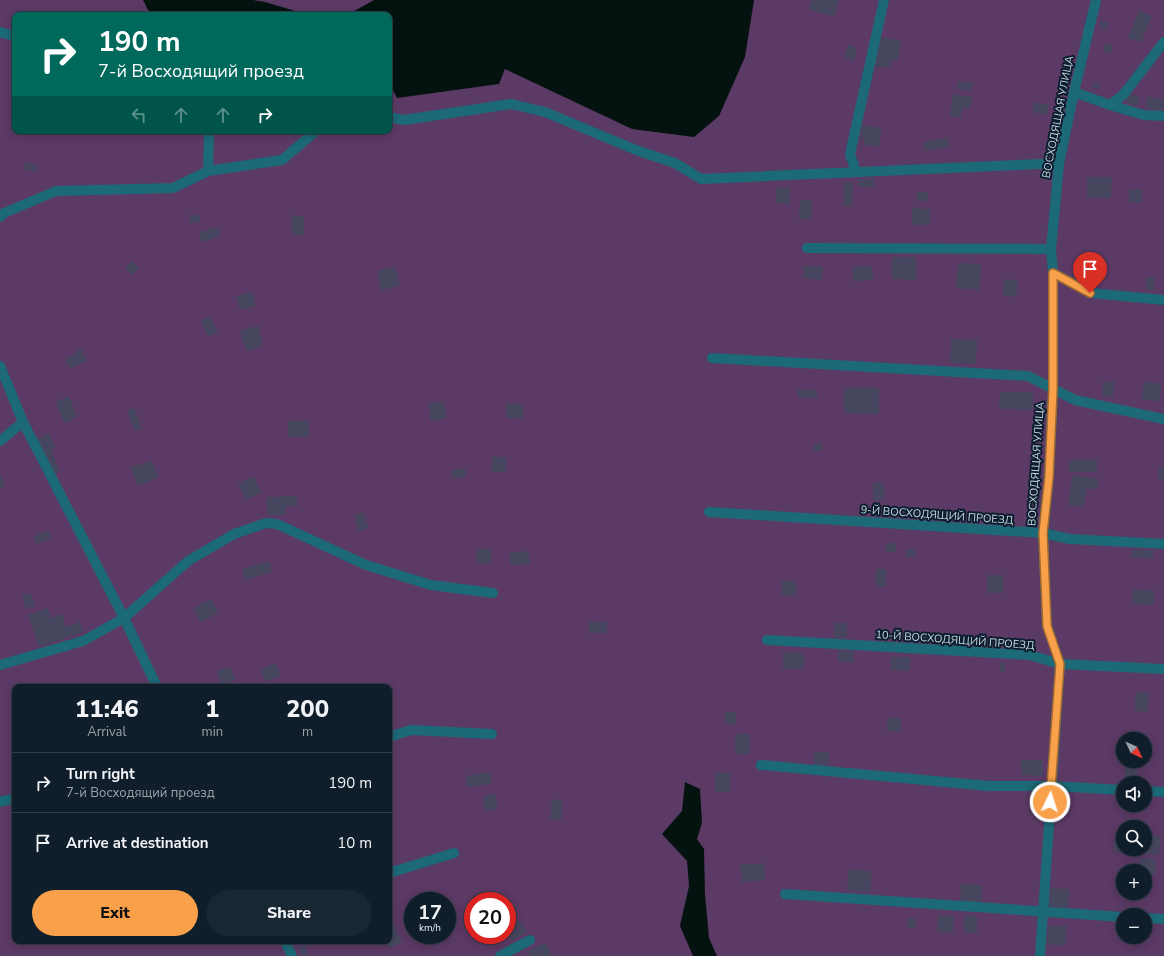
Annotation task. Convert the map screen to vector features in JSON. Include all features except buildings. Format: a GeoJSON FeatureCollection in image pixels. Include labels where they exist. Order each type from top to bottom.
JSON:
{"type":"FeatureCollection","features":[{"type":"Feature","properties":{"kind":"street"},"geometry":{"type":"LineString","coordinates":[[856,172],[850,154],[884,0]]}},
{"type":"Feature","properties":{"kind":"street","name":"ВОСХОДЯЩАЯ УЛИЦА"},"geometry":{"type":"LineString","coordinates":[[1040,956],[1060,664],[1047,626],[1043,533],[1049,477],[1053,389],[1053,273],[1051,249],[1059,164],[1074,92],[1096,0]]}},
{"type":"Feature","properties":{"kind":"street"},"geometry":{"type":"LineString","coordinates":[[0,32],[12,35]]}},
{"type":"Feature","properties":{"kind":"street"},"geometry":{"type":"LineString","coordinates":[[1110,105],[1123,95],[1164,42]]}},
{"type":"Feature","properties":{"kind":"street"},"geometry":{"type":"LineString","coordinates":[[1074,92],[1144,115],[1164,116]]}},
{"type":"Feature","properties":{"kind":"street"},"geometry":{"type":"LineString","coordinates":[[392,118],[404,120],[511,104],[545,112],[636,150],[675,163],[701,179],[1059,164]]}},
{"type":"Feature","properties":{"kind":"street"},"geometry":{"type":"LineString","coordinates":[[208,171],[210,134]]}},
{"type":"Feature","properties":{"kind":"street"},"geometry":{"type":"LineString","coordinates":[[0,217],[56,192],[173,188],[208,171],[282,160],[312,134]]}},
{"type":"Feature","properties":{"kind":"street"},"geometry":{"type":"LineString","coordinates":[[807,248],[1051,249]]}},
{"type":"Feature","properties":{"kind":"street"},"geometry":{"type":"LineString","coordinates":[[1053,273],[1090,293],[1164,300]]}},
{"type":"Feature","properties":{"kind":"street"},"geometry":{"type":"LineString","coordinates":[[712,358],[1028,376],[1075,400],[1164,419]]}},
{"type":"Feature","properties":{"kind":"street"},"geometry":{"type":"LineString","coordinates":[[0,366],[24,422],[124,618],[156,684]]}},
{"type":"Feature","properties":{"kind":"street"},"geometry":{"type":"LineString","coordinates":[[0,441],[24,422]]}},
{"type":"Feature","properties":{"kind":"street","name":"9-Й ВОСХОДЯЩИЙ ПРОЕЗД"},"geometry":{"type":"LineString","coordinates":[[709,512],[1043,533],[1070,539],[1164,544]]}},
{"type":"Feature","properties":{"kind":"street"},"geometry":{"type":"LineString","coordinates":[[0,665],[83,641],[124,618],[188,561],[234,534],[266,523],[277,524],[366,565],[431,585],[494,592]]}},
{"type":"Feature","properties":{"kind":"street","name":"10-Й ВОСХОДЯЩИЙ ПРОЕЗД"},"geometry":{"type":"LineString","coordinates":[[768,640],[1030,655],[1060,664],[1164,669]]}},
{"type":"Feature","properties":{"kind":"street"},"geometry":{"type":"LineString","coordinates":[[392,736],[411,730],[492,734]]}},
{"type":"Feature","properties":{"kind":"street"},"geometry":{"type":"LineString","coordinates":[[761,765],[989,786],[1052,786],[1116,790]]}},
{"type":"Feature","properties":{"kind":"street"},"geometry":{"type":"LineString","coordinates":[[1152,791],[1164,792]]}},
{"type":"Feature","properties":{"kind":"street"},"geometry":{"type":"LineString","coordinates":[[0,802],[12,799]]}},
{"type":"Feature","properties":{"kind":"street"},"geometry":{"type":"LineString","coordinates":[[392,872],[454,853]]}},
{"type":"Feature","properties":{"kind":"street"},"geometry":{"type":"LineString","coordinates":[[785,894],[1116,917]]}},
{"type":"Feature","properties":{"kind":"street"},"geometry":{"type":"LineString","coordinates":[[1152,918],[1164,919]]}},
{"type":"Feature","properties":{"kind":"street"},"geometry":{"type":"LineString","coordinates":[[500,956],[530,940]]}},
{"type":"Feature","properties":{"kind":"street"},"geometry":{"type":"LineString","coordinates":[[286,944],[292,956]]}},
{"type":"Feature","properties":{"kind":"shaded area"},"geometry":{"type":"Polygon","coordinates":[[[0,0],[1164,0],[1164,956],[0,956],[0,0]]]}},
{"type":"Feature","properties":{"kind":"shaded area"},"geometry":{"type":"Polygon","coordinates":[[[143,0],[253,0],[299,12],[150,12],[143,0]]]}},
{"type":"Feature","properties":{"kind":"shaded area"},"geometry":{"type":"Polygon","coordinates":[[[374,0],[754,0],[745,57],[719,116],[694,137],[632,129],[505,69],[499,84],[397,98],[392,89],[392,12],[353,12],[374,0]]]}},
{"type":"Feature","properties":{"kind":"shaded area"},"geometry":{"type":"Polygon","coordinates":[[[685,782],[700,789],[702,823],[697,839],[704,849],[705,894],[709,938],[717,956],[693,956],[680,926],[689,886],[687,861],[662,834],[682,811],[685,782]]]}},
{"type":"Feature","properties":{"kind":"route"},"geometry":{"type":"LineString","coordinates":[[1050,802],[1060,664],[1047,626],[1043,533],[1049,477],[1053,389],[1053,273],[1090,293]]}}]}
